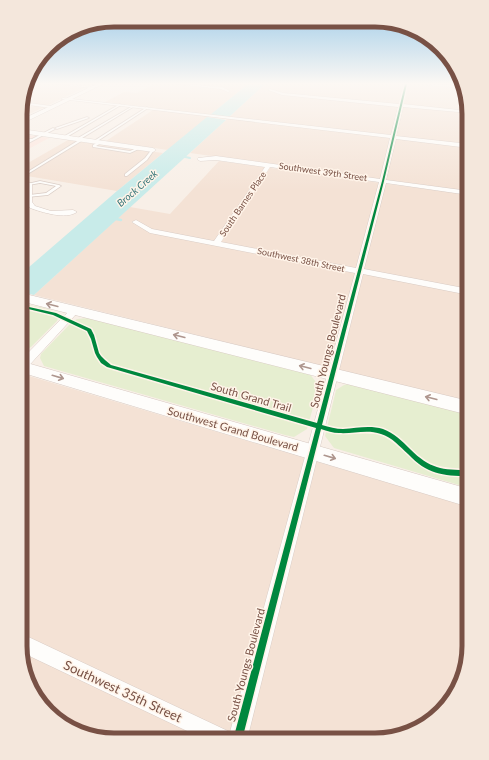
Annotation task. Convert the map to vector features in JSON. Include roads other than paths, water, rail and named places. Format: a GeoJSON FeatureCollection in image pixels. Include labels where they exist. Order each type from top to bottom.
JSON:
{"type":"FeatureCollection","features":[{"type":"Feature","properties":{"kind":"street"},"geometry":{"type":"LineString","coordinates":[[244,119],[462,145]]}},
{"type":"Feature","properties":{"kind":"street","name":"South Youngs Boulevard"},"geometry":{"type":"LineString","coordinates":[[239,733],[383,181],[397,119]]}},
{"type":"Feature","properties":{"kind":"street"},"geometry":{"type":"LineString","coordinates":[[27,132],[153,150]]}},
{"type":"Feature","properties":{"kind":"street","name":"Southwest 39th Street"},"geometry":{"type":"LineString","coordinates":[[200,159],[216,158],[462,192]]}},
{"type":"Feature","properties":{"kind":"street","name":"South Barnes Place"},"geometry":{"type":"LineString","coordinates":[[217,242],[269,165]]}},
{"type":"Feature","properties":{"kind":"street"},"geometry":{"type":"LineString","coordinates":[[29,184],[29,199],[32,207],[51,213],[73,212]]}},
{"type":"Feature","properties":{"kind":"street","name":"Southwest 38th Street"},"geometry":{"type":"LineString","coordinates":[[136,222],[150,231],[217,242],[358,272],[462,291]]}},
{"type":"Feature","properties":{"kind":"street"},"geometry":{"type":"LineString","coordinates":[[27,298],[462,406]]}},
{"type":"Feature","properties":{"kind":"street"},"geometry":{"type":"LineString","coordinates":[[27,361],[75,310]]}},
{"type":"Feature","properties":{"kind":"street","name":"Southwest Grand Boulevard"},"geometry":{"type":"LineString","coordinates":[[27,369],[462,496]]}},
{"type":"Feature","properties":{"kind":"street","name":"Southwest 35th Street"},"geometry":{"type":"LineString","coordinates":[[27,645],[211,733]]}},
{"type":"Feature","properties":{"kind":"lane"},"geometry":{"type":"LineString","coordinates":[[27,142],[55,128],[83,119]]}},
{"type":"Feature","properties":{"kind":"lane"},"geometry":{"type":"LineString","coordinates":[[64,137],[95,119]]}},
{"type":"Feature","properties":{"kind":"lane"},"geometry":{"type":"LineString","coordinates":[[27,174],[112,119]]}},
{"type":"Feature","properties":{"kind":"lane"},"geometry":{"type":"LineString","coordinates":[[130,119],[97,142],[94,146],[130,152],[140,148]]}},
{"type":"Feature","properties":{"kind":"lane"},"geometry":{"type":"LineString","coordinates":[[27,140],[31,140]]}},
{"type":"Feature","properties":{"kind":"lane"},"geometry":{"type":"LineString","coordinates":[[112,150],[119,145]]}},
{"type":"Feature","properties":{"kind":"lane"},"geometry":{"type":"LineString","coordinates":[[126,175],[146,159],[153,150]]}},
{"type":"Feature","properties":{"kind":"lane"},"geometry":{"type":"LineString","coordinates":[[29,184],[40,182],[59,186],[47,194],[29,199]]}},
{"type":"Feature","properties":{"kind":"water","name":"Brock Creek"},"geometry":{"type":"Polygon","coordinates":[[[204,119],[226,120],[34,295],[27,293],[27,269],[117,191],[204,119]]]}},
{"type":"Feature","properties":{"kind":"waterway"},"geometry":{"type":"LineString","coordinates":[[181,156],[190,158]]}},
{"type":"Feature","properties":{"kind":"waterway"},"geometry":{"type":"LineString","coordinates":[[111,218],[121,220]]}}]}
